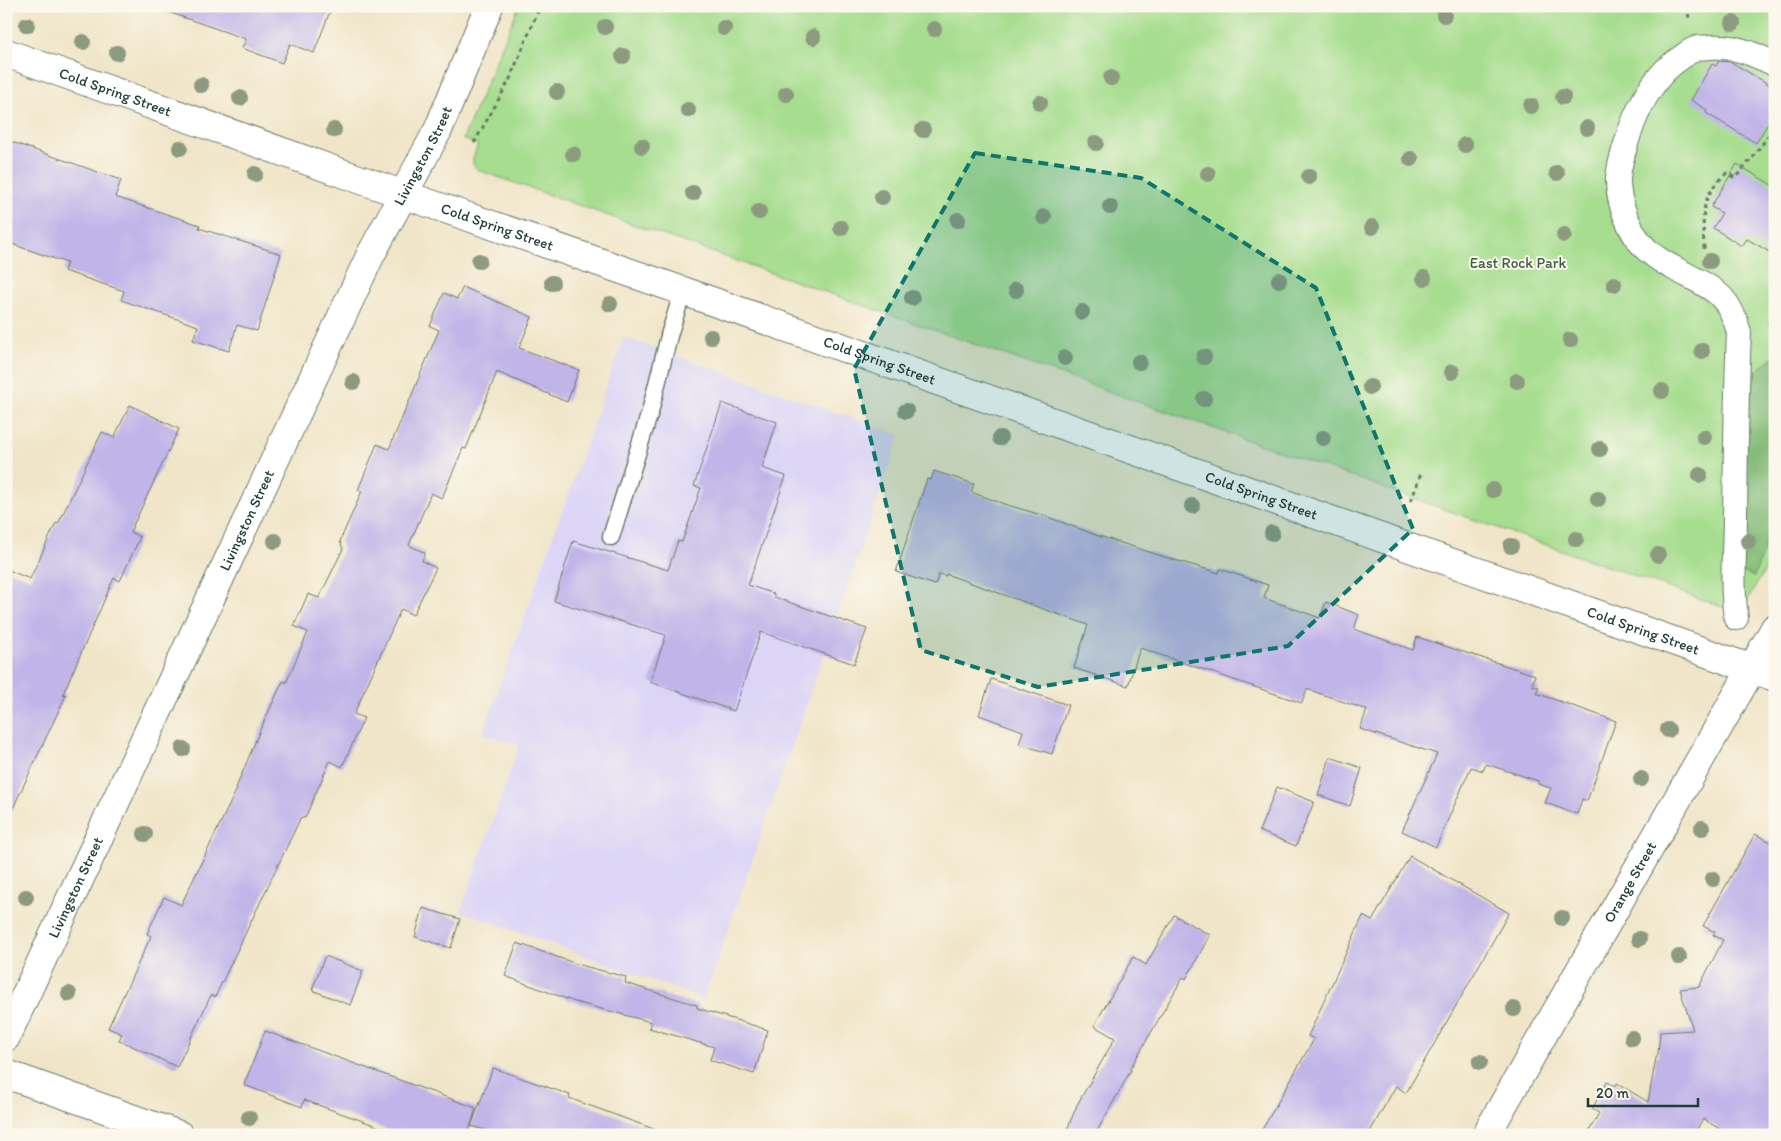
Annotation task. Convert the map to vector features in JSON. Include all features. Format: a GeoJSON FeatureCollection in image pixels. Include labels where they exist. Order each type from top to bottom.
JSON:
{"type":"FeatureCollection","features":[{"type":"Feature","properties":{"kind":"street","name":"Livingston Street"},"geometry":{"type":"LineString","coordinates":[[6,1037],[366,265],[438,130],[489,6]]}},
{"type":"Feature","properties":{"kind":"street"},"geometry":{"type":"LineString","coordinates":[[1736,618],[1732,569],[1735,540],[1739,333],[1736,320],[1728,304],[1717,292],[1670,266],[1646,249],[1630,226],[1619,199],[1618,178],[1633,124],[1650,90],[1674,62],[1695,48],[1724,46],[1749,52],[1775,64]]}},
{"type":"Feature","properties":{"kind":"street","name":"Cold Spring Street"},"geometry":{"type":"LineString","coordinates":[[6,54],[1763,672]]}},
{"type":"Feature","properties":{"kind":"street","name":"Orange Street"},"geometry":{"type":"LineString","coordinates":[[1486,1135],[1763,672],[1775,628]]}},
{"type":"Feature","properties":{"kind":"street"},"geometry":{"type":"LineString","coordinates":[[6,1074],[179,1135]]}},
{"type":"Feature","properties":{"kind":"lane"},"geometry":{"type":"LineString","coordinates":[[611,537],[650,412],[670,332],[683,292]]}},
{"type":"Feature","properties":{"kind":"path"},"geometry":{"type":"LineString","coordinates":[[474,143],[509,81],[540,6]]}},
{"type":"Feature","properties":{"kind":"path"},"geometry":{"type":"LineString","coordinates":[[1703,284],[1704,206],[1710,191],[1715,182],[1727,173],[1735,178],[1754,156],[1775,126]]}},
{"type":"Feature","properties":{"kind":"path"},"geometry":{"type":"LineString","coordinates":[[1411,501],[1422,471]]}},
{"type":"Feature","properties":{"kind":"highlighted area"},"geometry":{"type":"Polygon","coordinates":[[[975,153],[1141,178],[1316,288],[1413,529],[1288,646],[1038,687],[921,650],[854,369],[975,153]]]}},
{"type":"Feature","properties":{"kind":"shaded area"},"geometry":{"type":"Polygon","coordinates":[[[624,337],[900,435],[704,999],[461,911],[519,746],[483,733],[624,337]]]}},
{"type":"Feature","properties":{"kind":"green space","name":"East Rock Park"},"geometry":{"type":"Polygon","coordinates":[[[519,6],[1775,6],[1775,553],[1740,613],[478,170],[473,165],[473,158],[478,145],[463,139],[519,6]]]}},
{"type":"Feature","properties":{"kind":"green space"},"geometry":{"type":"Polygon","coordinates":[[[1775,355],[1775,519],[1754,577],[1742,572],[1745,419],[1756,372],[1775,355]]]}},
{"type":"Feature","properties":{"kind":"building"},"geometry":{"type":"Polygon","coordinates":[[[166,6],[332,6],[314,53],[290,44],[282,63],[242,48],[246,39],[165,11],[166,6]]]}},
{"type":"Feature","properties":{"kind":"building"},"geometry":{"type":"Polygon","coordinates":[[[1719,61],[1731,62],[1775,88],[1775,112],[1756,143],[1706,113],[1707,110],[1691,100],[1712,64],[1716,66],[1719,61]]]}},
{"type":"Feature","properties":{"kind":"building"},"geometry":{"type":"Polygon","coordinates":[[[6,140],[121,180],[115,197],[200,225],[199,228],[281,254],[257,331],[237,325],[229,351],[193,340],[198,326],[121,300],[124,291],[64,271],[67,263],[6,242],[6,140]]]}},
{"type":"Feature","properties":{"kind":"building"},"geometry":{"type":"Polygon","coordinates":[[[1737,164],[1775,187],[1775,255],[1747,239],[1742,246],[1713,228],[1722,213],[1711,207],[1737,164]]]}},
{"type":"Feature","properties":{"kind":"building"},"geometry":{"type":"Polygon","coordinates":[[[463,287],[532,317],[519,348],[579,370],[567,402],[497,372],[466,449],[463,448],[442,498],[431,493],[409,545],[425,553],[422,561],[436,568],[413,615],[401,609],[354,714],[364,718],[342,767],[330,761],[305,818],[301,817],[215,997],[211,995],[177,1067],[119,1040],[122,1034],[108,1028],[151,936],[147,934],[164,897],[181,905],[237,789],[260,730],[283,681],[286,683],[308,632],[294,626],[308,594],[319,598],[343,549],[340,541],[362,491],[358,490],[377,444],[389,449],[439,330],[430,326],[444,293],[457,299],[463,287]]]}},
{"type":"Feature","properties":{"kind":"building"},"geometry":{"type":"Polygon","coordinates":[[[722,403],[777,422],[762,468],[786,476],[748,585],[774,594],[774,597],[867,629],[854,664],[761,632],[734,711],[650,682],[666,635],[554,601],[573,541],[668,570],[678,541],[682,542],[701,488],[694,486],[722,403]]]}},
{"type":"Feature","properties":{"kind":"building"},"geometry":{"type":"Polygon","coordinates":[[[130,405],[179,429],[130,532],[140,537],[120,581],[114,578],[63,694],[66,695],[6,823],[6,569],[30,579],[102,432],[114,438],[130,405]]]}},
{"type":"Feature","properties":{"kind":"building"},"geometry":{"type":"Polygon","coordinates":[[[934,471],[974,484],[971,492],[1004,504],[1165,557],[1219,573],[1220,569],[1268,585],[1264,598],[1320,618],[1326,602],[1359,615],[1354,629],[1413,650],[1417,637],[1535,675],[1532,685],[1539,687],[1536,693],[1616,721],[1587,801],[1582,799],[1577,814],[1545,803],[1551,788],[1538,784],[1538,781],[1486,764],[1483,771],[1471,767],[1436,847],[1402,831],[1437,754],[1360,729],[1367,710],[1307,689],[1302,703],[1140,648],[1128,686],[1074,668],[1088,625],[946,574],[946,576],[939,574],[935,585],[896,572],[927,479],[931,480],[934,471]]]}},
{"type":"Feature","properties":{"kind":"building"},"geometry":{"type":"Polygon","coordinates":[[[991,679],[1068,705],[1052,754],[1019,744],[1023,731],[979,715],[991,679]]]}},
{"type":"Feature","properties":{"kind":"building"},"geometry":{"type":"Polygon","coordinates":[[[1330,757],[1362,768],[1350,806],[1318,795],[1330,757]]]}},
{"type":"Feature","properties":{"kind":"building"},"geometry":{"type":"Polygon","coordinates":[[[1277,787],[1314,802],[1296,846],[1259,831],[1277,787]]]}},
{"type":"Feature","properties":{"kind":"building"},"geometry":{"type":"Polygon","coordinates":[[[1755,834],[1775,844],[1775,1135],[1730,1135],[1703,1119],[1697,1129],[1707,1135],[1587,1135],[1599,1113],[1592,1109],[1607,1082],[1615,1086],[1617,1083],[1648,1102],[1658,1054],[1660,1032],[1693,1030],[1680,989],[1699,987],[1723,940],[1713,935],[1715,932],[1703,926],[1755,834]]]}},
{"type":"Feature","properties":{"kind":"building"},"geometry":{"type":"Polygon","coordinates":[[[1410,856],[1509,913],[1406,1093],[1396,1086],[1368,1135],[1259,1135],[1314,1039],[1308,1036],[1363,916],[1372,921],[1410,856]]]}},
{"type":"Feature","properties":{"kind":"building"},"geometry":{"type":"Polygon","coordinates":[[[423,908],[460,919],[451,948],[415,937],[423,908]]]}},
{"type":"Feature","properties":{"kind":"building"},"geometry":{"type":"Polygon","coordinates":[[[1174,915],[1210,935],[1186,979],[1183,977],[1130,1069],[1095,1135],[1065,1135],[1077,1105],[1115,1038],[1094,1026],[1133,957],[1146,965],[1174,915]]]}},
{"type":"Feature","properties":{"kind":"building"},"geometry":{"type":"Polygon","coordinates":[[[517,943],[580,965],[626,977],[625,983],[697,1005],[697,1008],[768,1030],[754,1074],[710,1060],[714,1047],[649,1028],[651,1022],[575,1002],[505,976],[517,943]]]}},
{"type":"Feature","properties":{"kind":"building"},"geometry":{"type":"Polygon","coordinates":[[[325,956],[363,971],[350,1005],[312,990],[325,956]]]}},
{"type":"Feature","properties":{"kind":"building"},"geometry":{"type":"Polygon","coordinates":[[[265,1031],[476,1108],[468,1135],[402,1135],[304,1100],[302,1107],[244,1085],[265,1031]]]}},
{"type":"Feature","properties":{"kind":"building"},"geometry":{"type":"Polygon","coordinates":[[[493,1068],[570,1095],[569,1098],[659,1131],[659,1135],[502,1135],[471,1126],[493,1068]]]}}]}
